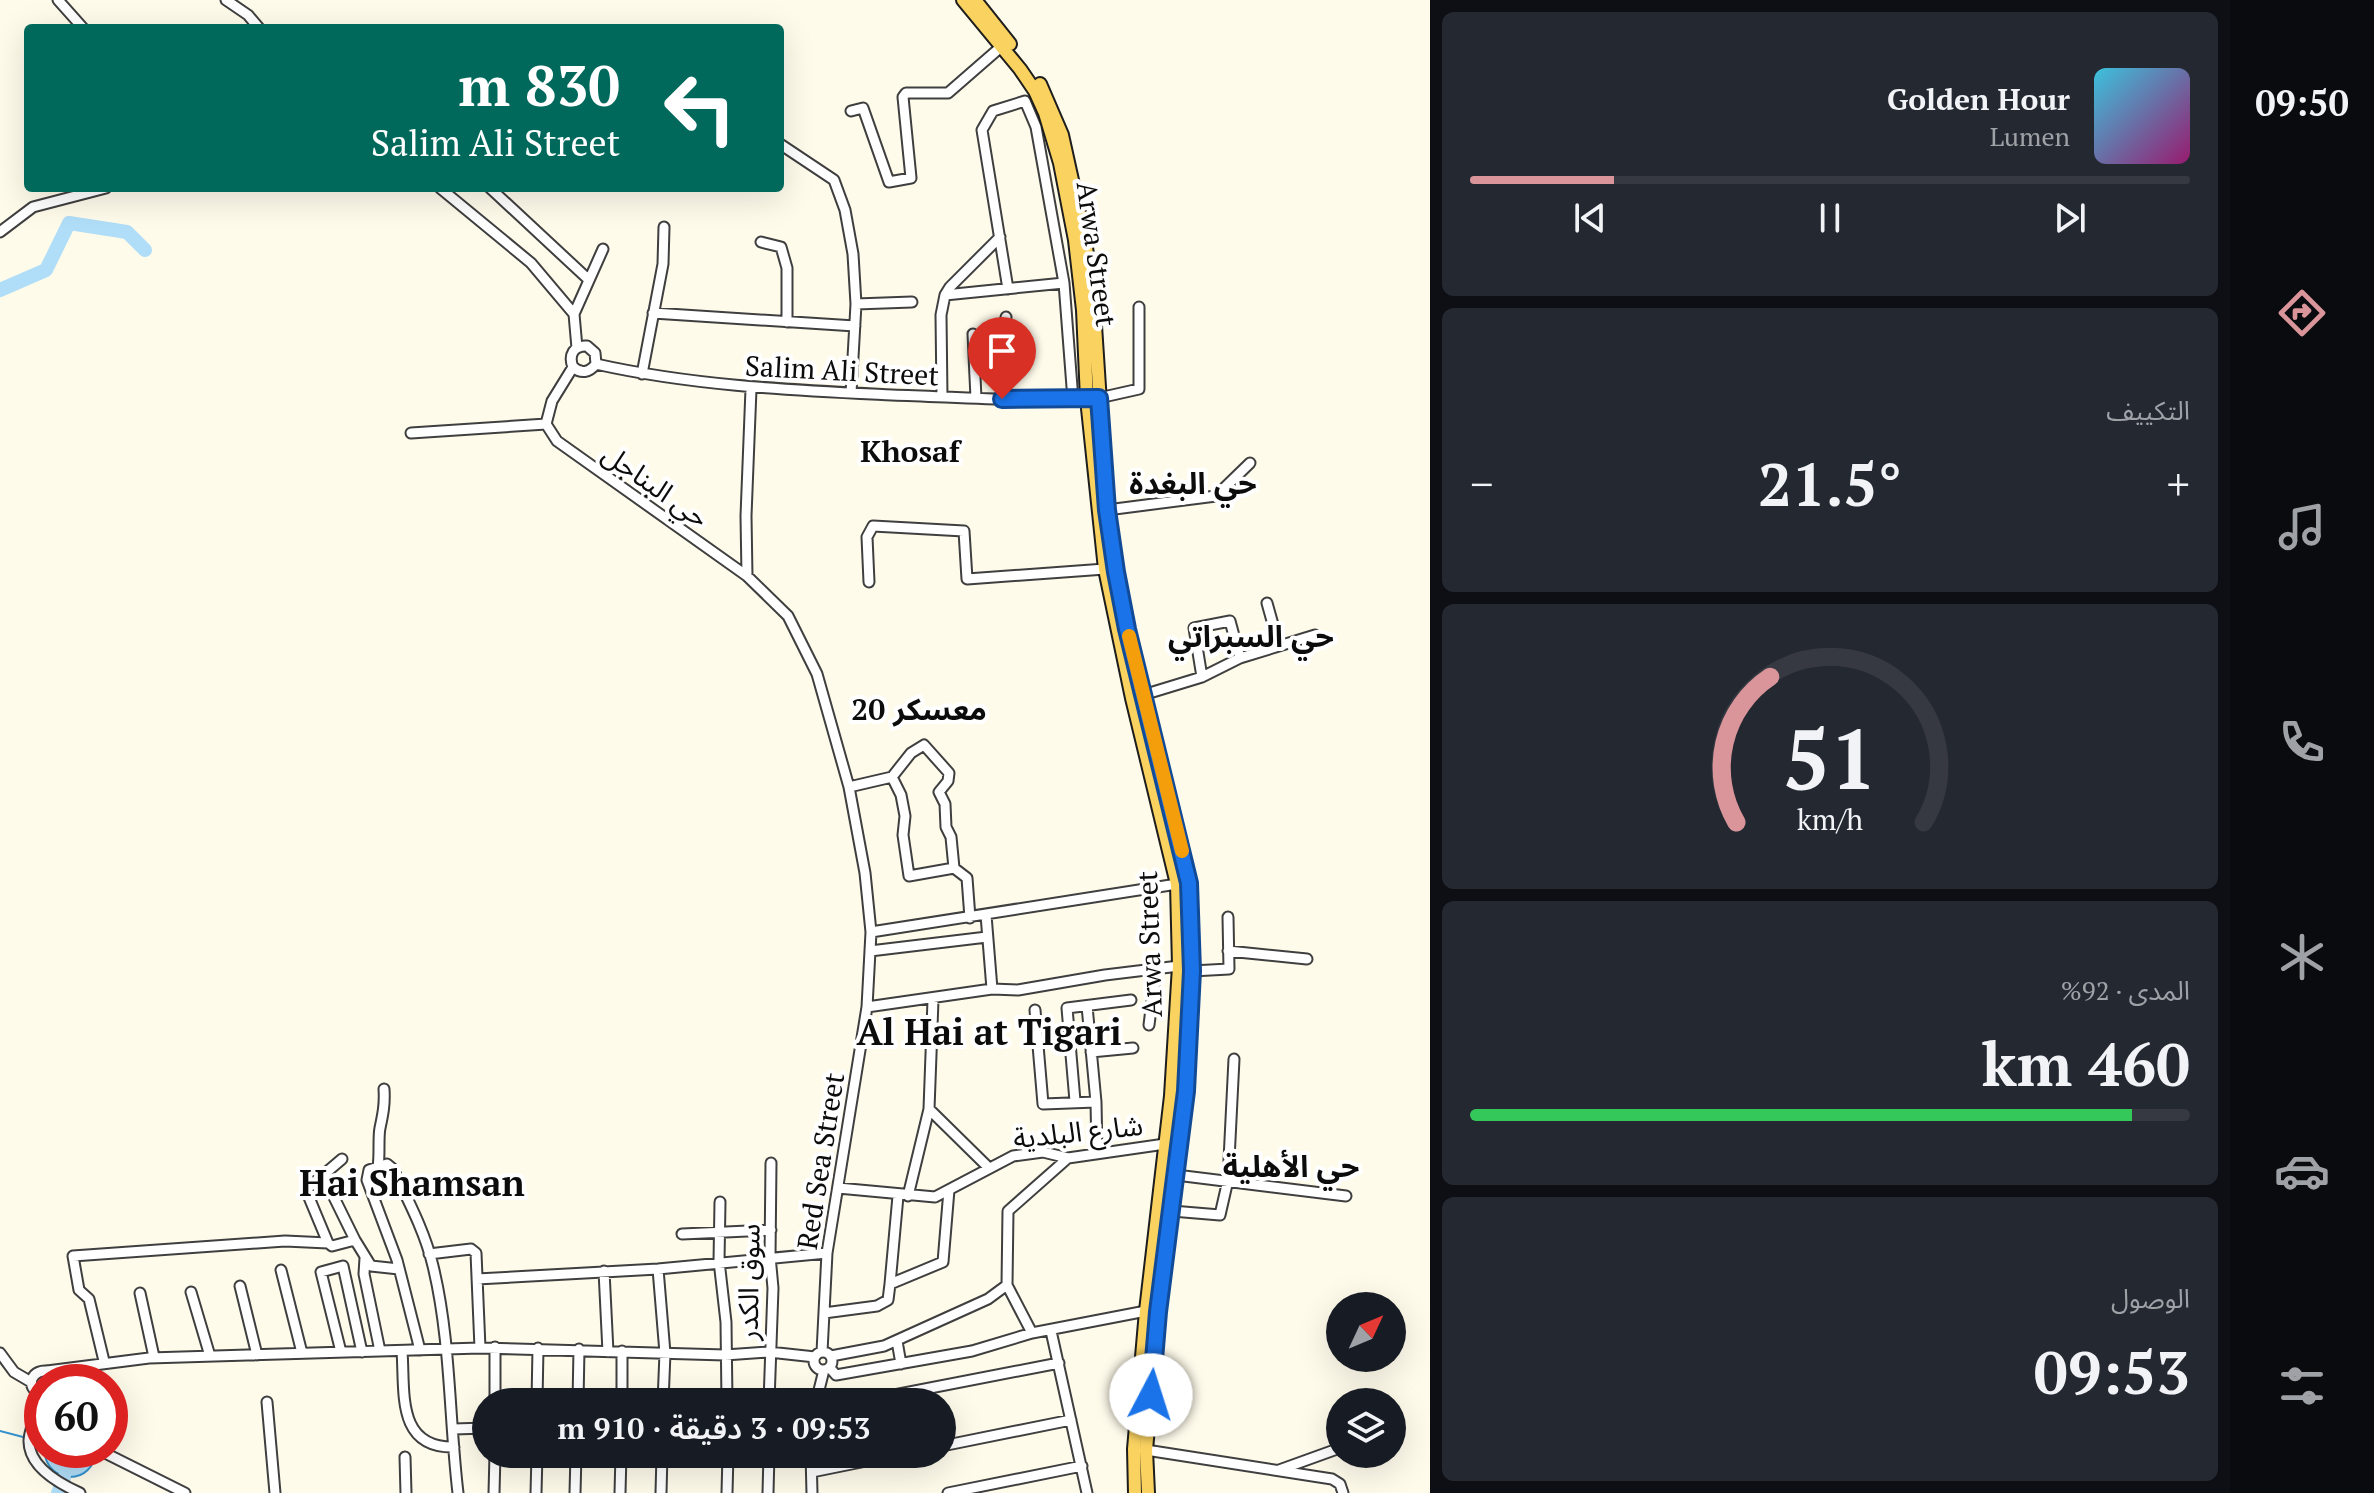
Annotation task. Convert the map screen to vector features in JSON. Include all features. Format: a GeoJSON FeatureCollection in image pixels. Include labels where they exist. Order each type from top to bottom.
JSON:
{"type":"FeatureCollection","features":[{"type":"Feature","properties":{"kind":"main road","name":"Arwa Street"},"geometry":{"type":"LineString","coordinates":[[963,0],[1027,80],[1045,113],[1060,163],[1075,240],[1107,510],[1138,697]]}},
{"type":"Feature","properties":{"kind":"main road","name":"Arwa Street"},"geometry":{"type":"LineString","coordinates":[[975,0],[1041,86],[1062,135],[1087,253],[1094,310],[1093,398],[1105,569],[1183,883],[1192,971],[1186,1091],[1172,1211],[1152,1311]]}},
{"type":"Feature","properties":{"kind":"main road","name":"Arwa Street"},"geometry":{"type":"LineString","coordinates":[[1135,1493],[1171,1096],[1183,883]]}},
{"type":"Feature","properties":{"kind":"main road"},"geometry":{"type":"LineString","coordinates":[[1165,1144],[1179,1141]]}},
{"type":"Feature","properties":{"kind":"main road","name":"Arwa Street"},"geometry":{"type":"LineString","coordinates":[[1140,1450],[1148,1493]]}},
{"type":"Feature","properties":{"kind":"street"},"geometry":{"type":"LineString","coordinates":[[58,0],[79,24]]}},
{"type":"Feature","properties":{"kind":"street"},"geometry":{"type":"LineString","coordinates":[[226,0],[256,24]]}},
{"type":"Feature","properties":{"kind":"street"},"geometry":{"type":"LineString","coordinates":[[851,111],[863,108],[889,182],[911,178],[903,97],[906,93],[948,93],[1002,46]]}},
{"type":"Feature","properties":{"kind":"street"},"geometry":{"type":"LineString","coordinates":[[1008,289],[982,130],[993,111],[1025,101],[1036,127],[1064,283],[1073,400]]}},
{"type":"Feature","properties":{"kind":"street"},"geometry":{"type":"LineString","coordinates":[[784,147],[834,180],[845,210],[851,239],[856,304],[851,393]]}},
{"type":"Feature","properties":{"kind":"street"},"geometry":{"type":"LineString","coordinates":[[0,232],[33,207],[91,192]]}},
{"type":"Feature","properties":{"kind":"street"},"geometry":{"type":"LineString","coordinates":[[445,192],[531,263],[574,314]]}},
{"type":"Feature","properties":{"kind":"street"},"geometry":{"type":"LineString","coordinates":[[494,192],[589,280]]}},
{"type":"Feature","properties":{"kind":"street"},"geometry":{"type":"LineString","coordinates":[[642,374],[663,264],[664,227]]}},
{"type":"Feature","properties":{"kind":"street"},"geometry":{"type":"LineString","coordinates":[[942,397],[941,315],[945,295],[1000,237]]}},
{"type":"Feature","properties":{"kind":"street"},"geometry":{"type":"LineString","coordinates":[[761,242],[781,247],[787,268],[787,322]]}},
{"type":"Feature","properties":{"kind":"street"},"geometry":{"type":"LineString","coordinates":[[577,348],[574,314],[603,249]]}},
{"type":"Feature","properties":{"kind":"street"},"geometry":{"type":"LineString","coordinates":[[945,295],[1064,283]]}},
{"type":"Feature","properties":{"kind":"street"},"geometry":{"type":"LineString","coordinates":[[856,304],[912,302]]}},
{"type":"Feature","properties":{"kind":"street","name":"Salim Ali Street"},"geometry":{"type":"LineString","coordinates":[[596,364],[642,374],[751,389],[1002,399],[1093,398],[1139,389],[1139,307]]}},
{"type":"Feature","properties":{"kind":"street"},"geometry":{"type":"LineString","coordinates":[[653,313],[855,326]]}},
{"type":"Feature","properties":{"kind":"street"},"geometry":{"type":"LineString","coordinates":[[1002,399],[1006,317]]}},
{"type":"Feature","properties":{"kind":"street"},"geometry":{"type":"LineString","coordinates":[[973,334],[976,398]]}},
{"type":"Feature","properties":{"kind":"street"},"geometry":{"type":"LineString","coordinates":[[411,433],[546,424],[552,401],[573,367],[571,356],[577,348],[587,346],[592,349],[596,364],[582,372],[573,367]]}},
{"type":"Feature","properties":{"kind":"street"},"geometry":{"type":"LineString","coordinates":[[747,576],[751,389]]}},
{"type":"Feature","properties":{"kind":"street","name":"حي البناجل"},"geometry":{"type":"LineString","coordinates":[[546,424],[557,441],[747,576]]}},
{"type":"Feature","properties":{"kind":"street"},"geometry":{"type":"LineString","coordinates":[[1107,510],[1216,496],[1250,463]]}},
{"type":"Feature","properties":{"kind":"street"},"geometry":{"type":"LineString","coordinates":[[869,582],[867,537],[873,526],[964,531],[967,579],[1105,569]]}},
{"type":"Feature","properties":{"kind":"street","name":"Red Sea Street"},"geometry":{"type":"LineString","coordinates":[[747,576],[788,616],[817,674],[849,787],[865,873],[871,932],[867,1007],[827,1253],[823,1355],[832,1362],[821,1388]]}},
{"type":"Feature","properties":{"kind":"street"},"geometry":{"type":"LineString","coordinates":[[1267,603],[1279,646]]}},
{"type":"Feature","properties":{"kind":"street"},"geometry":{"type":"LineString","coordinates":[[1202,677],[1194,628],[1230,621],[1240,658]]}},
{"type":"Feature","properties":{"kind":"street"},"geometry":{"type":"LineString","coordinates":[[1138,697],[1202,677],[1240,658],[1315,635]]}},
{"type":"Feature","properties":{"kind":"street"},"geometry":{"type":"LineString","coordinates":[[849,787],[892,777],[911,753],[924,745],[949,773],[948,781],[939,792],[945,804],[954,868],[967,878],[970,918]]}},
{"type":"Feature","properties":{"kind":"street"},"geometry":{"type":"LineString","coordinates":[[892,777],[903,805],[903,835],[909,876],[954,868]]}},
{"type":"Feature","properties":{"kind":"street"},"geometry":{"type":"LineString","coordinates":[[871,932],[1183,883]]}},
{"type":"Feature","properties":{"kind":"street"},"geometry":{"type":"LineString","coordinates":[[986,915],[992,989]]}},
{"type":"Feature","properties":{"kind":"street"},"geometry":{"type":"LineString","coordinates":[[1192,971],[1229,969],[1228,917]]}},
{"type":"Feature","properties":{"kind":"street"},"geometry":{"type":"LineString","coordinates":[[870,951],[987,937]]}},
{"type":"Feature","properties":{"kind":"street"},"geometry":{"type":"LineString","coordinates":[[1228,951],[1307,959]]}},
{"type":"Feature","properties":{"kind":"street"},"geometry":{"type":"LineString","coordinates":[[867,1007],[933,1000],[992,989],[1018,990],[1179,966]]}},
{"type":"Feature","properties":{"kind":"street"},"geometry":{"type":"LineString","coordinates":[[1149,1025],[1156,969]]}},
{"type":"Feature","properties":{"kind":"street"},"geometry":{"type":"LineString","coordinates":[[824,1313],[877,1306],[888,1300],[903,1196],[929,1109],[933,1000]]}},
{"type":"Feature","properties":{"kind":"street"},"geometry":{"type":"LineString","coordinates":[[1075,1101],[1067,1008],[1131,1000]]}},
{"type":"Feature","properties":{"kind":"street"},"geometry":{"type":"LineString","coordinates":[[1087,1006],[1096,1102],[1097,1153]]}},
{"type":"Feature","properties":{"kind":"street"},"geometry":{"type":"LineString","coordinates":[[1035,1010],[1043,1104],[1096,1102]]}},
{"type":"Feature","properties":{"kind":"street"},"geometry":{"type":"LineString","coordinates":[[1091,1052],[1133,1048]]}},
{"type":"Feature","properties":{"kind":"street"},"geometry":{"type":"LineString","coordinates":[[1172,1211],[1220,1215],[1228,1180],[1234,1059]]}},
{"type":"Feature","properties":{"kind":"street"},"geometry":{"type":"LineString","coordinates":[[378,1167],[384,1089]]}},
{"type":"Feature","properties":{"kind":"street"},"geometry":{"type":"LineString","coordinates":[[929,1109],[989,1168]]}},
{"type":"Feature","properties":{"kind":"street","name":"شارع البلدية"},"geometry":{"type":"LineString","coordinates":[[838,1188],[935,1197],[1013,1156],[1043,1152],[1068,1158],[1165,1144]]}},
{"type":"Feature","properties":{"kind":"street"},"geometry":{"type":"LineString","coordinates":[[1032,1333],[1007,1285],[1008,1211],[1068,1158]]}},
{"type":"Feature","properties":{"kind":"street"},"geometry":{"type":"LineString","coordinates":[[328,1243],[308,1195],[311,1184],[342,1159]]}},
{"type":"Feature","properties":{"kind":"street","name":"سوق الكدر"},"geometry":{"type":"LineString","coordinates":[[769,1388],[773,1288],[770,1256],[771,1163]]}},
{"type":"Feature","properties":{"kind":"street"},"geometry":{"type":"LineString","coordinates":[[420,1350],[399,1269],[367,1180],[369,1170],[387,1164],[393,1169],[429,1254],[440,1299],[458,1493]]}},
{"type":"Feature","properties":{"kind":"street"},"geometry":{"type":"LineString","coordinates":[[323,1175],[371,1266],[399,1269]]}},
{"type":"Feature","properties":{"kind":"street"},"geometry":{"type":"LineString","coordinates":[[1176,1175],[1346,1196]]}},
{"type":"Feature","properties":{"kind":"street"},"geometry":{"type":"LineString","coordinates":[[890,1284],[943,1262],[949,1190]]}},
{"type":"Feature","properties":{"kind":"street"},"geometry":{"type":"LineString","coordinates":[[720,1202],[719,1261],[726,1322],[726,1388]]}},
{"type":"Feature","properties":{"kind":"street"},"geometry":{"type":"LineString","coordinates":[[682,1234],[771,1230]]}},
{"type":"Feature","properties":{"kind":"street"},"geometry":{"type":"LineString","coordinates":[[104,1361],[89,1299],[79,1290],[73,1256],[285,1241],[328,1243],[332,1246],[355,1240]]}},
{"type":"Feature","properties":{"kind":"street"},"geometry":{"type":"LineString","coordinates":[[429,1254],[474,1250],[480,1348]]}},
{"type":"Feature","properties":{"kind":"street"},"geometry":{"type":"LineString","coordinates":[[477,1279],[658,1269],[827,1253]]}},
{"type":"Feature","properties":{"kind":"street"},"geometry":{"type":"LineString","coordinates":[[365,1258],[364,1274],[380,1351]]}},
{"type":"Feature","properties":{"kind":"street"},"geometry":{"type":"LineString","coordinates":[[341,1352],[321,1272],[343,1266],[362,1352]]}},
{"type":"Feature","properties":{"kind":"street"},"geometry":{"type":"LineString","coordinates":[[658,1269],[665,1353],[664,1388]]}},
{"type":"Feature","properties":{"kind":"street"},"geometry":{"type":"LineString","coordinates":[[281,1270],[302,1353]]}},
{"type":"Feature","properties":{"kind":"street"},"geometry":{"type":"LineString","coordinates":[[604,1271],[608,1352]]}},
{"type":"Feature","properties":{"kind":"street"},"geometry":{"type":"LineString","coordinates":[[87,1364],[154,1357],[495,1347],[823,1355],[884,1346],[988,1299],[1007,1285]]}},
{"type":"Feature","properties":{"kind":"street"},"geometry":{"type":"LineString","coordinates":[[240,1286],[257,1355]]}},
{"type":"Feature","properties":{"kind":"street"},"geometry":{"type":"LineString","coordinates":[[191,1292],[210,1356]]}},
{"type":"Feature","properties":{"kind":"street"},"geometry":{"type":"LineString","coordinates":[[140,1293],[154,1357]]}},
{"type":"Feature","properties":{"kind":"street"},"geometry":{"type":"LineString","coordinates":[[823,1355],[816,1366],[836,1375],[972,1351],[1032,1333],[1152,1311]]}},
{"type":"Feature","properties":{"kind":"street"},"geometry":{"type":"LineString","coordinates":[[1051,1331],[1087,1493]]}},
{"type":"Feature","properties":{"kind":"street"},"geometry":{"type":"LineString","coordinates":[[897,1341],[901,1364]]}},
{"type":"Feature","properties":{"kind":"street"},"geometry":{"type":"LineString","coordinates":[[495,1347],[495,1388]]}},
{"type":"Feature","properties":{"kind":"street"},"geometry":{"type":"LineString","coordinates":[[537,1388],[538,1348]]}},
{"type":"Feature","properties":{"kind":"street"},"geometry":{"type":"LineString","coordinates":[[578,1388],[579,1349]]}},
{"type":"Feature","properties":{"kind":"street"},"geometry":{"type":"LineString","coordinates":[[402,1351],[407,1414],[413,1432],[428,1444],[454,1447]]}},
{"type":"Feature","properties":{"kind":"street"},"geometry":{"type":"LineString","coordinates":[[622,1351],[622,1388]]}},
{"type":"Feature","properties":{"kind":"street"},"geometry":{"type":"LineString","coordinates":[[0,1353],[14,1372],[24,1378]]}},
{"type":"Feature","properties":{"kind":"street"},"geometry":{"type":"LineString","coordinates":[[930,1388],[1059,1363]]}},
{"type":"Feature","properties":{"kind":"street"},"geometry":{"type":"LineString","coordinates":[[267,1402],[275,1493]]}},
{"type":"Feature","properties":{"kind":"street"},"geometry":{"type":"LineString","coordinates":[[956,1443],[1071,1420]]}},
{"type":"Feature","properties":{"kind":"street"},"geometry":{"type":"LineString","coordinates":[[454,1429],[472,1428]]}},
{"type":"Feature","properties":{"kind":"street"},"geometry":{"type":"LineString","coordinates":[[1140,1450],[1332,1479],[1340,1484],[1343,1493]]}},
{"type":"Feature","properties":{"kind":"street"},"geometry":{"type":"LineString","coordinates":[[1276,1471],[1326,1453]]}},
{"type":"Feature","properties":{"kind":"street"},"geometry":{"type":"LineString","coordinates":[[405,1457],[406,1493]]}},
{"type":"Feature","properties":{"kind":"street"},"geometry":{"type":"LineString","coordinates":[[128,1464],[185,1493]]}},
{"type":"Feature","properties":{"kind":"street"},"geometry":{"type":"LineString","coordinates":[[948,1493],[1082,1466]]}},
{"type":"Feature","properties":{"kind":"street"},"geometry":{"type":"LineString","coordinates":[[43,1468],[49,1476],[80,1493]]}},
{"type":"Feature","properties":{"kind":"street"},"geometry":{"type":"LineString","coordinates":[[494,1493],[495,1468]]}},
{"type":"Feature","properties":{"kind":"street"},"geometry":{"type":"LineString","coordinates":[[536,1493],[537,1468]]}},
{"type":"Feature","properties":{"kind":"street"},"geometry":{"type":"LineString","coordinates":[[575,1493],[576,1468]]}},
{"type":"Feature","properties":{"kind":"street"},"geometry":{"type":"LineString","coordinates":[[620,1493],[621,1468]]}},
{"type":"Feature","properties":{"kind":"street"},"geometry":{"type":"LineString","coordinates":[[661,1493],[662,1468]]}},
{"type":"Feature","properties":{"kind":"street"},"geometry":{"type":"LineString","coordinates":[[727,1493],[728,1468]]}},
{"type":"Feature","properties":{"kind":"street"},"geometry":{"type":"LineString","coordinates":[[768,1493],[769,1468]]}},
{"type":"Feature","properties":{"kind":"street"},"geometry":{"type":"LineString","coordinates":[[812,1468],[812,1493]]}},
{"type":"Feature","properties":{"kind":"street"},"geometry":{"type":"LineString","coordinates":[[812,1472],[832,1468]]}},
{"type":"Feature","properties":{"kind":"water"},"geometry":{"type":"Polygon","coordinates":[[[52,1468],[88,1468],[70,1477],[52,1468]]]}},
{"type":"Feature","properties":{"kind":"waterway"},"geometry":{"type":"LineString","coordinates":[[0,290],[46,270],[69,223],[127,232],[145,250]]}},
{"type":"Feature","properties":{"kind":"waterway"},"geometry":{"type":"LineString","coordinates":[[0,1431],[23,1437]]}},
{"type":"Feature","properties":{"kind":"waterway"},"geometry":{"type":"LineString","coordinates":[[58,1493],[64,1478]]}},
{"type":"Feature","properties":{"kind":"slow traffic"},"geometry":{"type":"LineString","coordinates":[[1129,636],[1182,851]]}},
{"type":"Feature","properties":{"kind":"district","name":"Khosaf"},"geometry":{"type":"Point","coordinates":[910,451]}},
{"type":"Feature","properties":{"kind":"district","name":"حي البغدة"},"geometry":{"type":"Point","coordinates":[1193,483]}},
{"type":"Feature","properties":{"kind":"district","name":"حي السبراتي"},"geometry":{"type":"Point","coordinates":[1251,636]}},
{"type":"Feature","properties":{"kind":"district","name":"معسكر 20"},"geometry":{"type":"Point","coordinates":[919,709]}},
{"type":"Feature","properties":{"kind":"district","name":"Al Hai at Tigari"},"geometry":{"type":"Point","coordinates":[989,1031]}},
{"type":"Feature","properties":{"kind":"district","name":"حي الأهلية"},"geometry":{"type":"Point","coordinates":[1291,1166]}},
{"type":"Feature","properties":{"kind":"district","name":"Hai Shamsan"},"geometry":{"type":"Point","coordinates":[412,1182]}},
{"type":"Feature","properties":{"kind":"route"},"geometry":{"type":"LineString","coordinates":[[1002,399],[1099,398],[1107,510],[1116,572],[1189,883],[1192,971],[1186,1091],[1158,1312],[1151,1395]]}}]}
